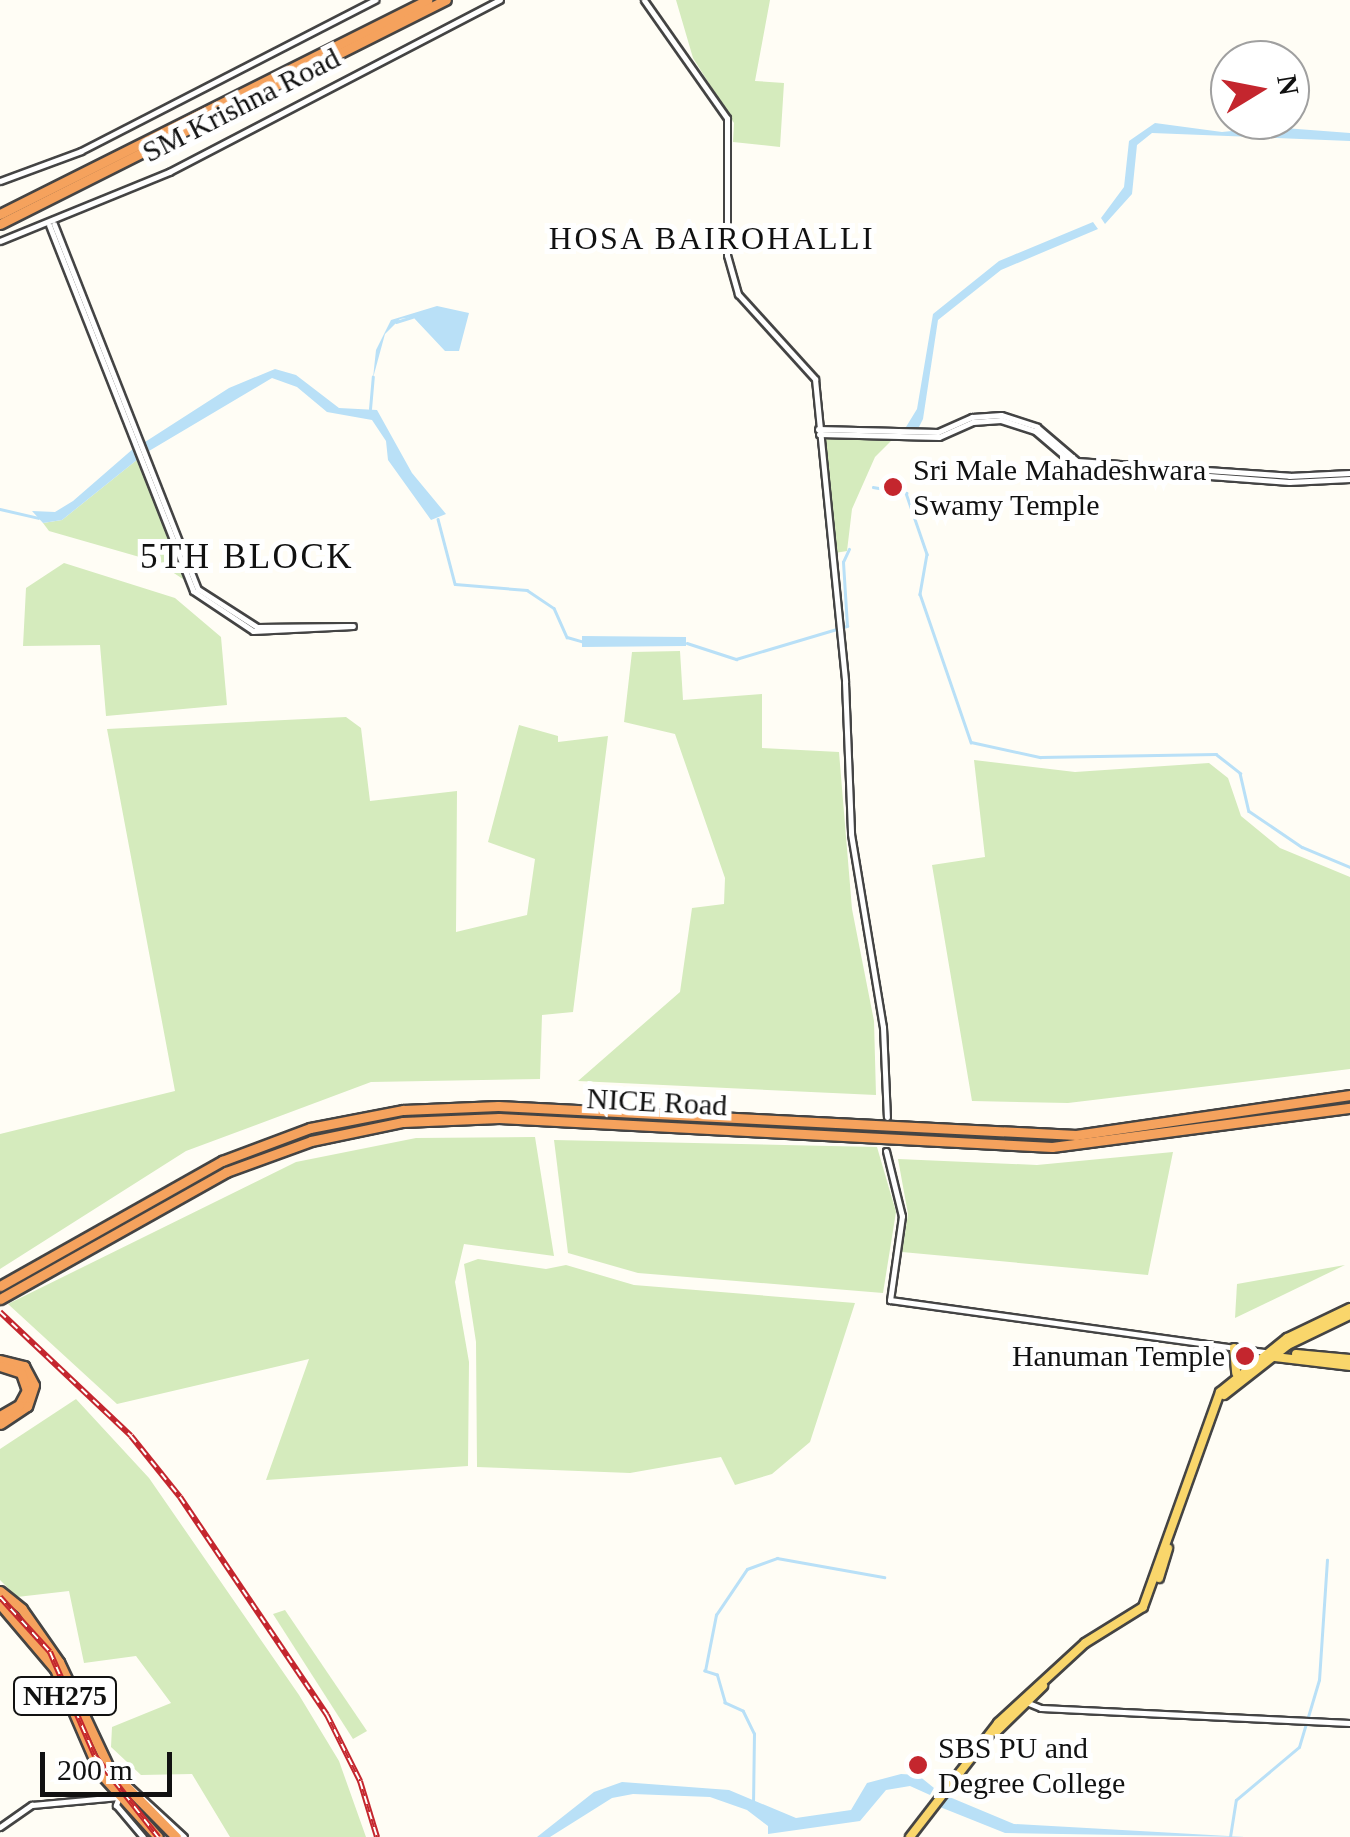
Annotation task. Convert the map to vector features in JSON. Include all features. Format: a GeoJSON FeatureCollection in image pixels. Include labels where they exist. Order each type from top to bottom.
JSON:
{"type":"FeatureCollection","features":[{"type":"Feature","properties":{"kind":"highway","name":"SM Krishna Road"},"geometry":{"type":"LineString","coordinates":[[140,153],[428,0]]}},
{"type":"Feature","properties":{"kind":"highway","name":"SM Krishna Road"},"geometry":{"type":"LineString","coordinates":[[0,224],[55,193],[446,0]]}},
{"type":"Feature","properties":{"kind":"highway","name":"SM Krishna Road"},"geometry":{"type":"LineString","coordinates":[[0,214],[55,193]]}},
{"type":"Feature","properties":{"kind":"highway","name":"NICE Road"},"geometry":{"type":"LineString","coordinates":[[2,1284],[236,1154],[336,1121],[403,1110],[498,1106],[1076,1136],[1350,1095]]}},
{"type":"Feature","properties":{"kind":"highway","name":"NICE Road"},"geometry":{"type":"LineString","coordinates":[[5,1296],[254,1160],[403,1122],[499,1118],[1052,1147],[1350,1108]]}},
{"type":"Feature","properties":{"kind":"highway"},"geometry":{"type":"LineString","coordinates":[[0,1363],[16,1369],[27,1390],[19,1405],[0,1416]]}},
{"type":"Feature","properties":{"kind":"highway"},"geometry":{"type":"LineString","coordinates":[[0,1363],[24,1366],[34,1385],[27,1406],[0,1424]]}},
{"type":"Feature","properties":{"kind":"highway","name":"NH275"},"geometry":{"type":"LineString","coordinates":[[0,1590],[59,1662],[91,1735],[122,1784],[176,1837]]}},
{"type":"Feature","properties":{"kind":"highway","name":"NH275"},"geometry":{"type":"LineString","coordinates":[[0,1604],[17,1612],[55,1669],[90,1759],[158,1837]]}},
{"type":"Feature","properties":{"kind":"main road"},"geometry":{"type":"LineString","coordinates":[[912,1837],[942,1791],[1057,1668],[1143,1608],[1203,1425],[1238,1376],[1270,1354],[1350,1312]]}},
{"type":"Feature","properties":{"kind":"main road"},"geometry":{"type":"LineString","coordinates":[[942,1791],[1026,1702],[1090,1645],[1148,1609],[1206,1427],[1238,1376],[1234,1348]]}},
{"type":"Feature","properties":{"kind":"main road"},"geometry":{"type":"LineString","coordinates":[[1270,1354],[1350,1363]]}},
{"type":"Feature","properties":{"kind":"street","name":"SM Krishna Road"},"geometry":{"type":"LineString","coordinates":[[0,180],[58,162],[375,0]]}},
{"type":"Feature","properties":{"kind":"street","name":"SM Krishna Road"},"geometry":{"type":"LineString","coordinates":[[0,240],[51,225],[168,172],[500,0]]}},
{"type":"Feature","properties":{"kind":"street"},"geometry":{"type":"LineString","coordinates":[[644,0],[728,118],[729,270],[738,294],[815,379],[845,682],[851,834],[883,1026],[887,1117]]}},
{"type":"Feature","properties":{"kind":"street"},"geometry":{"type":"LineString","coordinates":[[51,225],[198,589],[257,626],[353,626],[253,631],[193,591],[51,225]]}},
{"type":"Feature","properties":{"kind":"street"},"geometry":{"type":"LineString","coordinates":[[818,432],[920,434],[1000,420],[1034,432],[1076,466],[1289,482],[1350,476]]}},
{"type":"Feature","properties":{"kind":"street"},"geometry":{"type":"LineString","coordinates":[[886,1151],[902,1216],[890,1300],[1270,1354]]}},
{"type":"Feature","properties":{"kind":"street"},"geometry":{"type":"LineString","coordinates":[[1026,1702],[1041,1708],[1350,1723]]}},
{"type":"Feature","properties":{"kind":"street"},"geometry":{"type":"LineString","coordinates":[[122,1784],[138,1788],[184,1837]]}},
{"type":"Feature","properties":{"kind":"street"},"geometry":{"type":"LineString","coordinates":[[0,1827],[32,1805],[120,1797]]}},
{"type":"Feature","properties":{"kind":"street"},"geometry":{"type":"LineString","coordinates":[[120,1797],[116,1805],[143,1837]]}},
{"type":"Feature","properties":{"kind":"green space"},"geometry":{"type":"Polygon","coordinates":[[[676,0],[770,0],[755,81],[784,83],[780,147],[733,142],[734,123],[693,58],[676,0]]]}},
{"type":"Feature","properties":{"kind":"green space"},"geometry":{"type":"Polygon","coordinates":[[[823,438],[894,438],[875,457],[852,509],[847,551],[835,553],[823,438]]]}},
{"type":"Feature","properties":{"kind":"green space"},"geometry":{"type":"Polygon","coordinates":[[[138,459],[186,581],[157,562],[49,531],[43,523],[62,520],[138,459]]]}},
{"type":"Feature","properties":{"kind":"green space"},"geometry":{"type":"Polygon","coordinates":[[[64,563],[175,598],[221,637],[227,705],[106,716],[100,645],[23,646],[26,588],[64,563]]]}},
{"type":"Feature","properties":{"kind":"green space"},"geometry":{"type":"Polygon","coordinates":[[[680,651],[683,700],[762,694],[762,748],[839,752],[852,909],[874,1021],[876,1095],[578,1081],[680,992],[692,908],[724,904],[725,878],[675,734],[624,722],[632,652],[680,651]]]}},
{"type":"Feature","properties":{"kind":"green space"},"geometry":{"type":"Polygon","coordinates":[[[346,717],[361,728],[370,801],[457,791],[456,932],[527,915],[535,859],[488,842],[519,725],[558,736],[558,742],[608,736],[573,1012],[542,1015],[540,1079],[371,1082],[186,1151],[0,1269],[0,1134],[175,1091],[107,729],[346,717]]]}},
{"type":"Feature","properties":{"kind":"green space"},"geometry":{"type":"Polygon","coordinates":[[[974,760],[1075,772],[1209,763],[1228,778],[1241,816],[1280,848],[1350,877],[1350,1069],[1068,1103],[972,1101],[932,865],[985,857],[974,760]]]}},
{"type":"Feature","properties":{"kind":"green space"},"geometry":{"type":"Polygon","coordinates":[[[535,1137],[554,1256],[464,1244],[455,1282],[469,1362],[468,1466],[266,1480],[309,1359],[117,1404],[8,1304],[296,1162],[416,1138],[535,1137]]]}},
{"type":"Feature","properties":{"kind":"green space"},"geometry":{"type":"Polygon","coordinates":[[[554,1140],[877,1147],[896,1212],[883,1293],[638,1273],[568,1253],[554,1140]]]}},
{"type":"Feature","properties":{"kind":"green space"},"geometry":{"type":"Polygon","coordinates":[[[1173,1152],[1148,1275],[902,1252],[908,1214],[898,1159],[1037,1165],[1173,1152]]]}},
{"type":"Feature","properties":{"kind":"green space"},"geometry":{"type":"Polygon","coordinates":[[[478,1259],[546,1269],[566,1265],[634,1285],[855,1303],[810,1442],[772,1474],[735,1485],[721,1457],[630,1473],[477,1467],[476,1342],[464,1264],[478,1259]]]}},
{"type":"Feature","properties":{"kind":"green space"},"geometry":{"type":"Polygon","coordinates":[[[1345,1265],[1235,1318],[1237,1284],[1345,1265]]]}},
{"type":"Feature","properties":{"kind":"green space"},"geometry":{"type":"Polygon","coordinates":[[[76,1399],[149,1478],[299,1695],[339,1761],[366,1837],[230,1837],[192,1774],[141,1775],[111,1747],[112,1727],[171,1703],[136,1656],[84,1663],[69,1591],[17,1597],[0,1580],[0,1449],[76,1399]]]}},
{"type":"Feature","properties":{"kind":"green space"},"geometry":{"type":"Polygon","coordinates":[[[285,1610],[367,1731],[353,1739],[273,1614],[285,1610]]]}},
{"type":"Feature","properties":{"kind":"water"},"geometry":{"type":"Polygon","coordinates":[[[1155,123],[1210,130],[1210,135],[1152,133],[1137,145],[1132,194],[1105,224],[1101,218],[1124,187],[1129,141],[1155,123]]]}},
{"type":"Feature","properties":{"kind":"water"},"geometry":{"type":"Polygon","coordinates":[[[1310,130],[1350,133],[1350,141],[1310,139],[1310,130]]]}},
{"type":"Feature","properties":{"kind":"water"},"geometry":{"type":"Polygon","coordinates":[[[1093,222],[1098,229],[1001,270],[938,320],[923,419],[919,427],[906,427],[917,409],[933,314],[999,261],[1093,222]]]}},
{"type":"Feature","properties":{"kind":"water"},"geometry":{"type":"Polygon","coordinates":[[[437,306],[469,313],[459,351],[445,351],[413,317],[400,319],[385,334],[373,378],[376,350],[391,320],[437,306]]]}},
{"type":"Feature","properties":{"kind":"water"},"geometry":{"type":"Polygon","coordinates":[[[275,369],[296,375],[339,408],[377,410],[412,473],[446,514],[431,520],[388,460],[386,441],[372,420],[327,412],[297,387],[272,378],[149,451],[145,442],[229,388],[275,369]]]}},
{"type":"Feature","properties":{"kind":"water"},"geometry":{"type":"Polygon","coordinates":[[[134,448],[138,459],[62,520],[43,523],[32,511],[55,512],[73,501],[134,448]]]}},
{"type":"Feature","properties":{"kind":"water"},"geometry":{"type":"Polygon","coordinates":[[[582,636],[686,637],[686,646],[582,647],[582,636]]]}},
{"type":"Feature","properties":{"kind":"water"},"geometry":{"type":"Polygon","coordinates":[[[901,1774],[918,1775],[934,1788],[930,1795],[910,1786],[886,1790],[860,1821],[768,1834],[768,1826],[747,1810],[710,1797],[633,1794],[612,1798],[550,1837],[537,1837],[594,1792],[622,1782],[729,1790],[796,1818],[851,1810],[867,1783],[901,1774]]]}},
{"type":"Feature","properties":{"kind":"water"},"geometry":{"type":"Polygon","coordinates":[[[947,1796],[1014,1824],[1246,1837],[1005,1833],[940,1807],[947,1796]]]}},
{"type":"Feature","properties":{"kind":"waterway"},"geometry":{"type":"LineString","coordinates":[[396,322],[412,317]]}},
{"type":"Feature","properties":{"kind":"waterway"},"geometry":{"type":"LineString","coordinates":[[370,409],[373,377]]}},
{"type":"Feature","properties":{"kind":"waterway"},"geometry":{"type":"LineString","coordinates":[[873,487],[906,493],[927,554],[920,594],[971,742],[1040,757],[1216,754],[1240,773],[1249,811],[1302,847],[1350,867]]}},
{"type":"Feature","properties":{"kind":"waterway"},"geometry":{"type":"LineString","coordinates":[[0,509],[38,518]]}},
{"type":"Feature","properties":{"kind":"waterway"},"geometry":{"type":"LineString","coordinates":[[438,519],[455,584],[527,590],[554,608],[567,637],[584,642]]}},
{"type":"Feature","properties":{"kind":"waterway"},"geometry":{"type":"LineString","coordinates":[[687,643],[736,659],[847,626],[843,562],[849,549]]}},
{"type":"Feature","properties":{"kind":"waterway"},"geometry":{"type":"LineString","coordinates":[[753,1805],[754,1734],[743,1711],[725,1703],[717,1675],[705,1671],[716,1615],[747,1569],[777,1558],[884,1577]]}},
{"type":"Feature","properties":{"kind":"waterway"},"geometry":{"type":"LineString","coordinates":[[1230,1837],[1236,1800],[1299,1747],[1319,1680],[1327,1560]]}},
{"type":"Feature","properties":{"kind":"railway"},"geometry":{"type":"LineString","coordinates":[[0,1312],[131,1436],[180,1497],[327,1715],[360,1781],[377,1837]]}},
{"type":"Feature","properties":{"kind":"railway"},"geometry":{"type":"LineString","coordinates":[[0,1597],[50,1652],[95,1756],[158,1837]]}},
{"type":"Feature","properties":{"kind":"place","name":"Sri Male Mahadeshwara Swamy Temple"},"geometry":{"type":"Point","coordinates":[893,487]}},
{"type":"Feature","properties":{"kind":"place","name":"Hanuman Temple"},"geometry":{"type":"Point","coordinates":[1245,1356]}},
{"type":"Feature","properties":{"kind":"place","name":"SBS PU and Degree College"},"geometry":{"type":"Point","coordinates":[918,1765]}},
{"type":"Feature","properties":{"kind":"district","name":"HOSA BAIROHALLI"},"geometry":{"type":"Point","coordinates":[712,238]}},
{"type":"Feature","properties":{"kind":"district","name":"5TH BLOCK"},"geometry":{"type":"Point","coordinates":[247,557]}}]}
